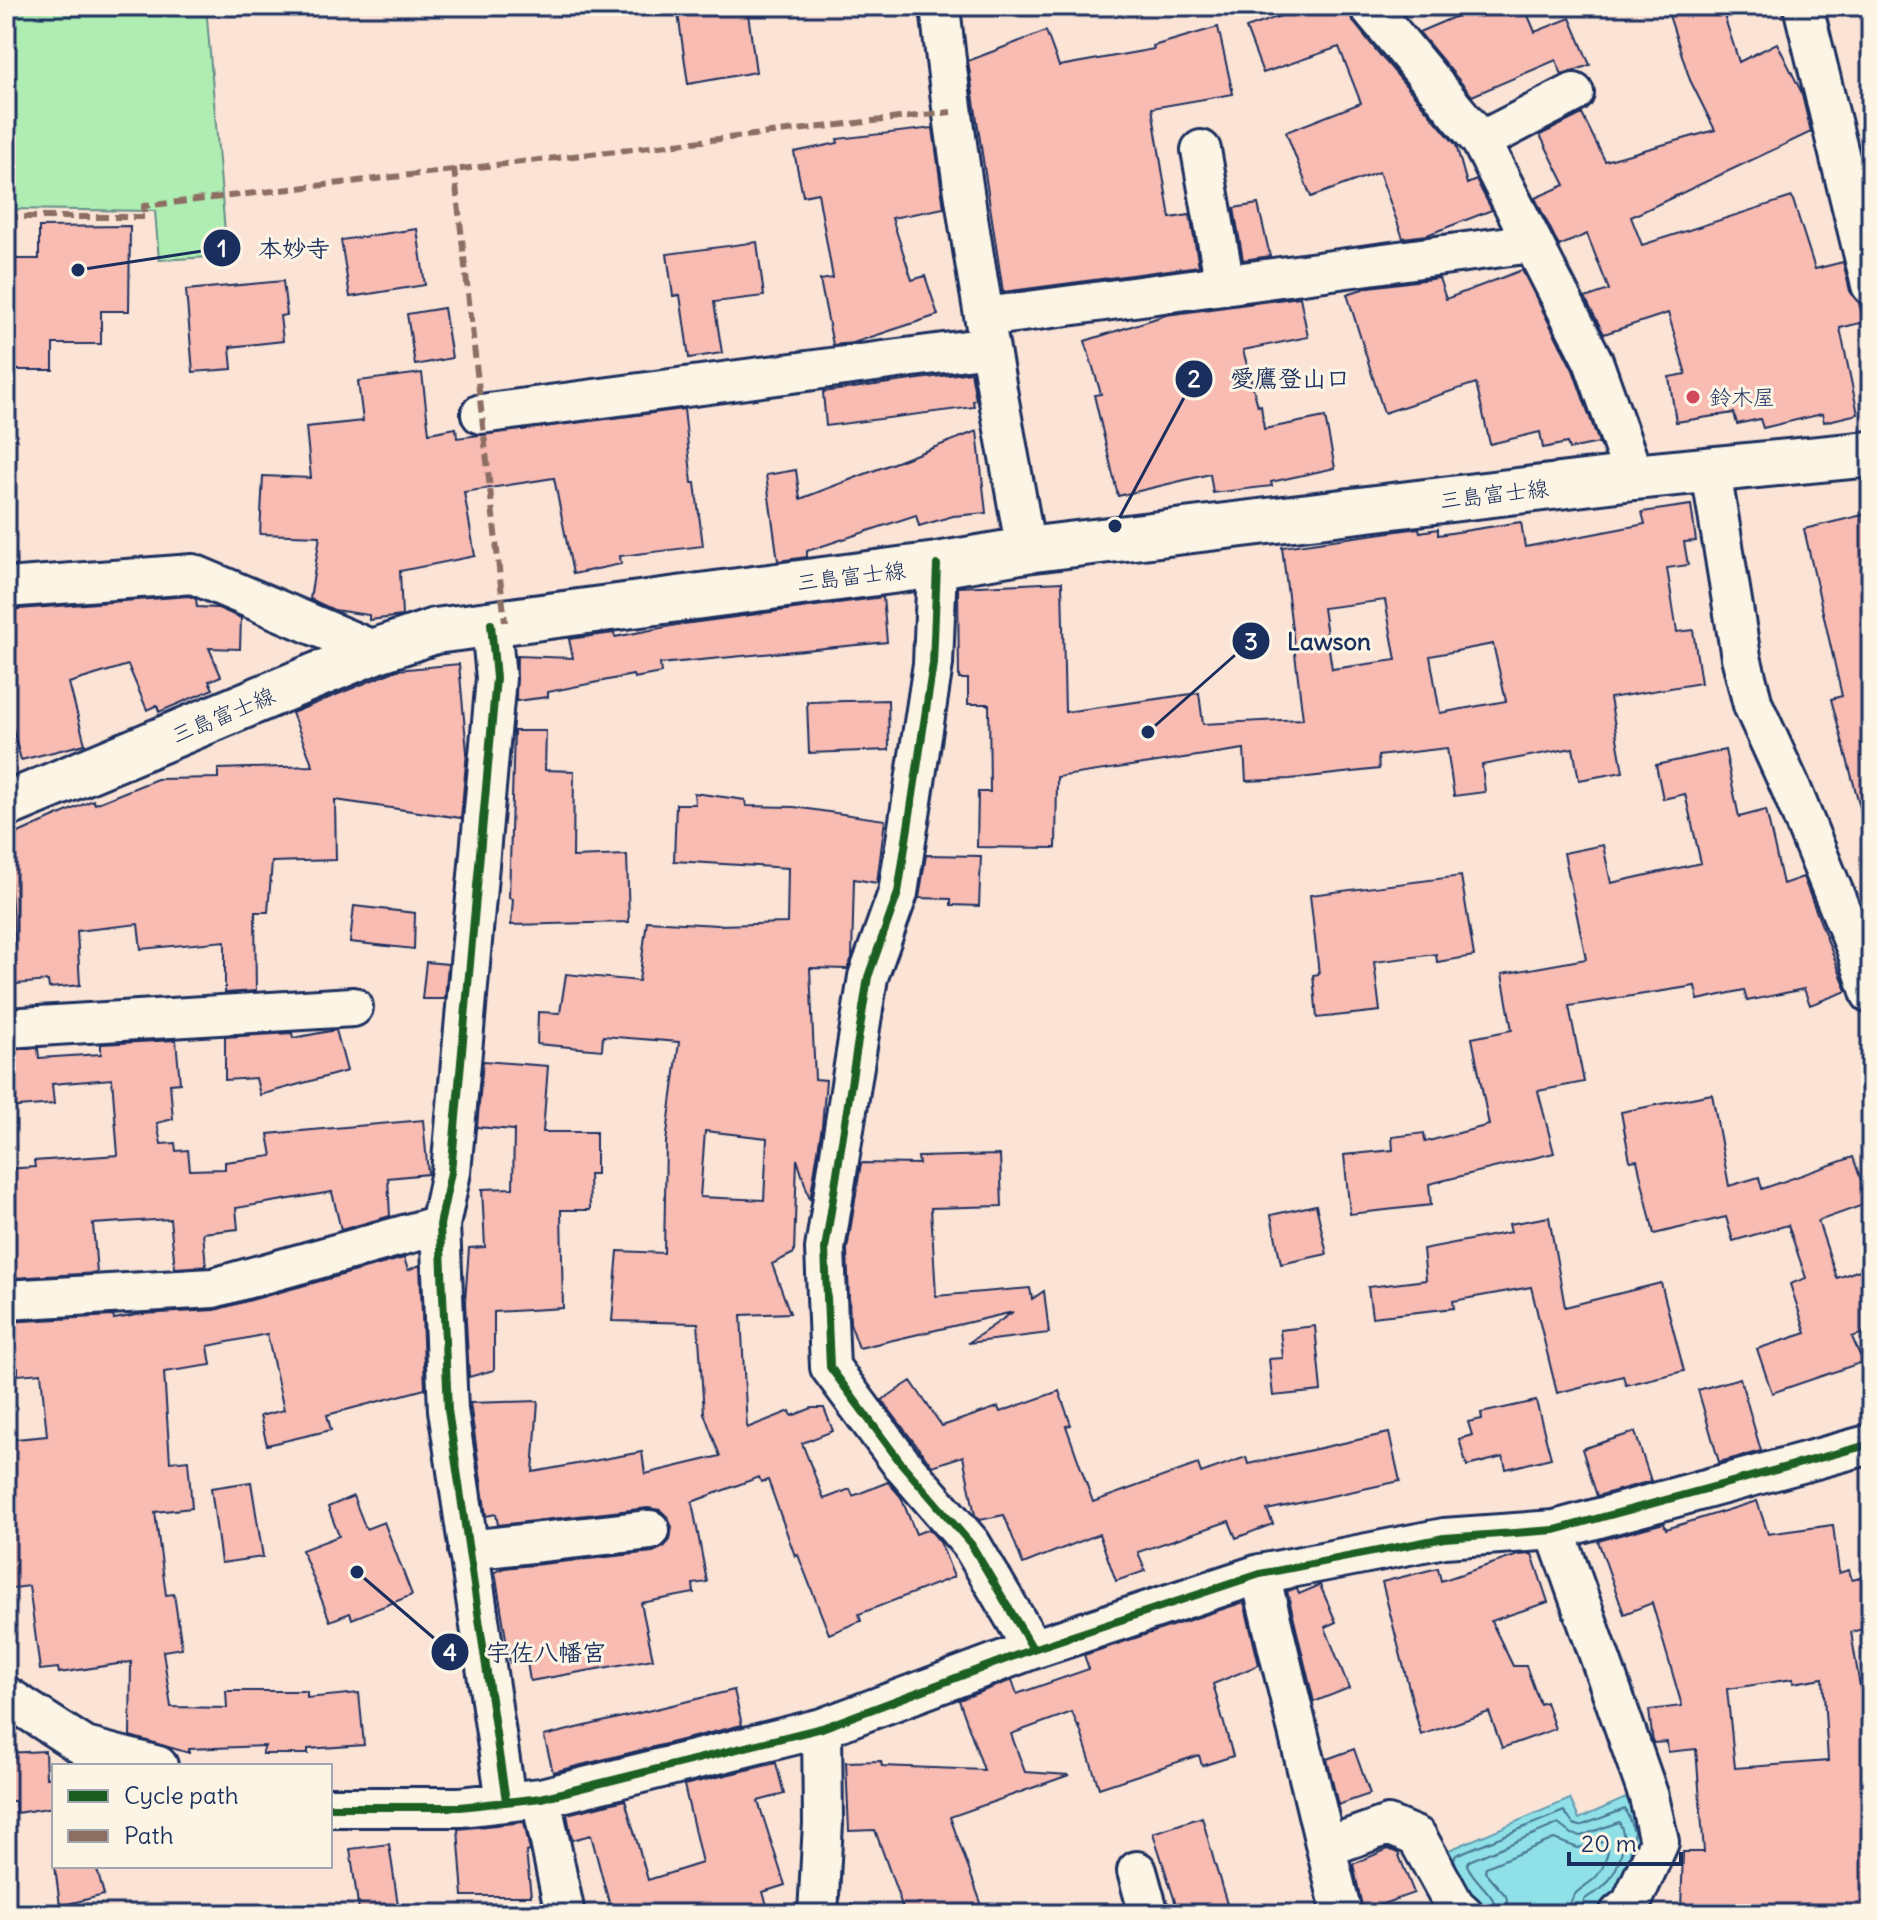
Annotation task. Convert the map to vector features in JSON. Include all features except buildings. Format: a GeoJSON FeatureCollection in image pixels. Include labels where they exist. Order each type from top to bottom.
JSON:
{"type":"FeatureCollection","features":[{"type":"Feature","properties":{"kind":"main road","name":"三島富士線"},"geometry":{"type":"LineString","coordinates":[[6,805],[375,651],[435,631],[937,565],[1026,550],[1634,477],[1871,454]]}},
{"type":"Feature","properties":{"kind":"street"},"geometry":{"type":"LineString","coordinates":[[940,6],[951,112],[1026,550]]}},
{"type":"Feature","properties":{"kind":"street"},"geometry":{"type":"LineString","coordinates":[[1369,6],[1481,141],[1593,361],[1634,477]]}},
{"type":"Feature","properties":{"kind":"street"},"geometry":{"type":"LineString","coordinates":[[1803,6],[1871,285]]}},
{"type":"Feature","properties":{"kind":"street"},"geometry":{"type":"LineString","coordinates":[[1481,141],[1574,93]]}},
{"type":"Feature","properties":{"kind":"street"},"geometry":{"type":"LineString","coordinates":[[1201,150],[1225,285]]}},
{"type":"Feature","properties":{"kind":"street"},"geometry":{"type":"LineString","coordinates":[[481,414],[987,332],[1225,285],[1532,243]]}},
{"type":"Feature","properties":{"kind":"street"},"geometry":{"type":"LineString","coordinates":[[1711,471],[1741,657],[1753,705],[1790,786],[1856,948],[1871,994]]}},
{"type":"Feature","properties":{"kind":"street"},"geometry":{"type":"LineString","coordinates":[[937,565],[933,664],[898,893],[868,977],[825,1249],[830,1367],[901,1463],[971,1544],[1033,1649]]}},
{"type":"Feature","properties":{"kind":"street"},"geometry":{"type":"LineString","coordinates":[[6,588],[193,574],[375,651]]}},
{"type":"Feature","properties":{"kind":"street"},"geometry":{"type":"LineString","coordinates":[[491,624],[496,678],[451,1172],[440,1225],[448,1410],[468,1550],[524,1799],[565,1914]]}},
{"type":"Feature","properties":{"kind":"street"},"geometry":{"type":"LineString","coordinates":[[6,1028],[353,1007]]}},
{"type":"Feature","properties":{"kind":"street"},"geometry":{"type":"LineString","coordinates":[[6,1300],[213,1288],[440,1225]]}},
{"type":"Feature","properties":{"kind":"street"},"geometry":{"type":"LineString","coordinates":[[332,1807],[460,1807],[524,1799],[822,1728],[1033,1649],[1260,1574],[1444,1538],[1555,1530],[1871,1444]]}},
{"type":"Feature","properties":{"kind":"street"},"geometry":{"type":"LineString","coordinates":[[468,1550],[650,1530]]}},
{"type":"Feature","properties":{"kind":"street"},"geometry":{"type":"LineString","coordinates":[[1555,1530],[1649,1797],[1659,1842],[1632,1911]]}},
{"type":"Feature","properties":{"kind":"street"},"geometry":{"type":"LineString","coordinates":[[1260,1574],[1342,1914]]}},
{"type":"Feature","properties":{"kind":"street"},"geometry":{"type":"LineString","coordinates":[[6,1696],[85,1747],[150,1764]]}},
{"type":"Feature","properties":{"kind":"street"},"geometry":{"type":"LineString","coordinates":[[818,1914],[823,1823],[822,1728]]}},
{"type":"Feature","properties":{"kind":"street"},"geometry":{"type":"LineString","coordinates":[[1326,1847],[1388,1825],[1417,1837],[1455,1906],[1464,1914]]}},
{"type":"Feature","properties":{"kind":"street"},"geometry":{"type":"LineString","coordinates":[[1137,1871],[1149,1914]]}},
{"type":"Feature","properties":{"kind":"green space"},"geometry":{"type":"Polygon","coordinates":[[[6,6],[206,6],[227,256],[159,260],[155,211],[6,209],[6,6]]]}},
{"type":"Feature","properties":{"kind":"water"},"geometry":{"type":"Polygon","coordinates":[[[1630,1796],[1642,1830],[1636,1867],[1616,1901],[1593,1914],[1484,1914],[1457,1887],[1442,1853],[1570,1799],[1579,1819],[1630,1796]]]}},
{"type":"Feature","properties":{"kind":"marked path"},"geometry":{"type":"LineString","coordinates":[[6,217],[145,217],[144,206],[951,112]]}},
{"type":"Feature","properties":{"kind":"marked path"},"geometry":{"type":"LineString","coordinates":[[454,168],[505,622]]}},
{"type":"Feature","properties":{"kind":"cycle path"},"geometry":{"type":"LineString","coordinates":[[937,565],[933,664],[898,893],[868,977],[825,1249],[830,1367],[901,1463],[971,1544],[1033,1649]]}},
{"type":"Feature","properties":{"kind":"cycle path"},"geometry":{"type":"LineString","coordinates":[[491,624],[496,678],[451,1172],[440,1225],[448,1410],[506,1801]]}},
{"type":"Feature","properties":{"kind":"cycle path"},"geometry":{"type":"LineString","coordinates":[[332,1807],[460,1807],[541,1798],[822,1728],[1033,1649],[1260,1574],[1444,1538],[1555,1530],[1871,1444]]}},
{"type":"Feature","properties":{"kind":"place","name":"本妙寺"},"geometry":{"type":"Point","coordinates":[78,270]}},
{"type":"Feature","properties":{"kind":"place","name":"鈴木屋"},"geometry":{"type":"Point","coordinates":[1693,397]}},
{"type":"Feature","properties":{"kind":"place","name":"愛鷹登山口"},"geometry":{"type":"Point","coordinates":[1115,526]}},
{"type":"Feature","properties":{"kind":"place","name":"Lawson"},"geometry":{"type":"Point","coordinates":[1148,732]}},
{"type":"Feature","properties":{"kind":"place","name":"宇佐八幡宮"},"geometry":{"type":"Point","coordinates":[357,1572]}}]}
